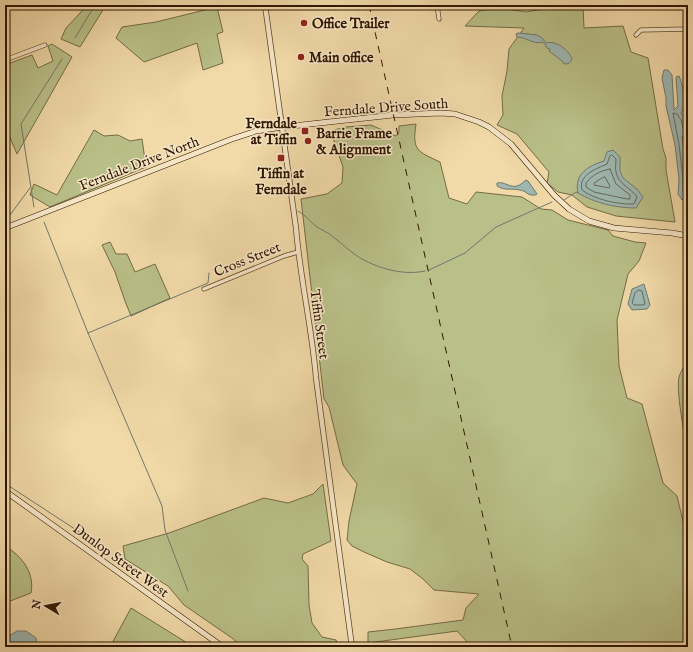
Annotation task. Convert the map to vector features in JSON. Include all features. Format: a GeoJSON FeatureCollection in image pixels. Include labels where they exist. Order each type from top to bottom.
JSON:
{"type":"FeatureCollection","features":[{"type":"Feature","properties":{"kind":"main road","name":"Ferndale Drive South"},"geometry":{"type":"LineString","coordinates":[[283,127],[393,115],[441,113],[462,116],[489,127],[511,144],[554,195],[569,209],[589,221],[614,228],[672,233],[688,236]]}},
{"type":"Feature","properties":{"kind":"main road","name":"Ferndale Drive North"},"geometry":{"type":"LineString","coordinates":[[5,228],[232,139],[256,131],[283,127]]}},
{"type":"Feature","properties":{"kind":"main road","name":"Dunlop Street West"},"geometry":{"type":"LineString","coordinates":[[5,492],[223,647]]}},
{"type":"Feature","properties":{"kind":"street","name":"Tiffin Street"},"geometry":{"type":"LineString","coordinates":[[265,5],[283,127],[298,252],[314,356],[352,647]]}},
{"type":"Feature","properties":{"kind":"street"},"geometry":{"type":"LineString","coordinates":[[437,5],[438,19]]}},
{"type":"Feature","properties":{"kind":"street"},"geometry":{"type":"LineString","coordinates":[[636,34],[642,30],[688,29]]}},
{"type":"Feature","properties":{"kind":"street"},"geometry":{"type":"LineString","coordinates":[[5,60],[45,45]]}},
{"type":"Feature","properties":{"kind":"street","name":"Cross Street"},"geometry":{"type":"LineString","coordinates":[[204,288],[284,256],[298,252]]}},
{"type":"Feature","properties":{"kind":"green space"},"geometry":{"type":"Polygon","coordinates":[[[86,5],[106,5],[80,47],[61,39],[66,28],[86,5]]]}},
{"type":"Feature","properties":{"kind":"green space"},"geometry":{"type":"Polygon","coordinates":[[[549,5],[583,5],[584,28],[623,26],[631,52],[648,58],[663,149],[666,158],[666,170],[675,222],[616,216],[587,207],[572,195],[558,192],[547,183],[549,172],[517,134],[497,125],[503,115],[502,96],[507,71],[509,49],[524,28],[465,26],[478,12],[482,10],[507,9],[526,12],[549,8],[549,5]]]}},
{"type":"Feature","properties":{"kind":"green space"},"geometry":{"type":"Polygon","coordinates":[[[217,7],[223,32],[217,34],[223,63],[203,70],[197,43],[144,62],[116,38],[122,27],[156,22],[217,7]]]}},
{"type":"Feature","properties":{"kind":"green space"},"geometry":{"type":"Polygon","coordinates":[[[52,44],[72,57],[17,154],[5,126],[5,65],[32,55],[38,68],[53,61],[48,46],[52,44]]]}},
{"type":"Feature","properties":{"kind":"green space"},"geometry":{"type":"Polygon","coordinates":[[[416,124],[416,145],[421,152],[440,162],[449,198],[467,204],[476,192],[522,197],[541,209],[552,210],[568,220],[608,230],[613,236],[635,242],[646,243],[639,261],[628,274],[617,320],[619,366],[627,398],[642,404],[663,483],[677,496],[688,542],[688,647],[472,647],[457,631],[368,643],[368,632],[463,620],[466,608],[479,594],[434,590],[410,569],[387,562],[364,552],[352,546],[347,540],[349,521],[357,484],[343,465],[329,407],[324,399],[301,199],[327,194],[342,183],[343,167],[333,138],[334,130],[346,127],[371,125],[396,136],[399,132],[399,126],[416,124]]]}},
{"type":"Feature","properties":{"kind":"green space"},"geometry":{"type":"Polygon","coordinates":[[[94,130],[104,136],[118,135],[130,141],[142,139],[146,167],[50,207],[30,195],[34,184],[57,195],[94,130]]]}},
{"type":"Feature","properties":{"kind":"green space"},"geometry":{"type":"Polygon","coordinates":[[[110,242],[116,254],[127,254],[135,272],[155,264],[170,298],[131,316],[115,272],[102,245],[110,242]]]}},
{"type":"Feature","properties":{"kind":"green space"},"geometry":{"type":"Polygon","coordinates":[[[688,360],[688,451],[686,446],[678,384],[679,377],[688,360]]]}},
{"type":"Feature","properties":{"kind":"green space"},"geometry":{"type":"Polygon","coordinates":[[[323,484],[331,541],[303,554],[302,559],[308,566],[309,605],[312,623],[322,637],[336,640],[338,647],[242,647],[232,638],[184,605],[168,586],[125,559],[123,546],[169,533],[264,498],[288,503],[313,494],[323,484]]]}},
{"type":"Feature","properties":{"kind":"green space"},"geometry":{"type":"Polygon","coordinates":[[[5,546],[22,560],[29,572],[32,586],[31,593],[5,603],[5,546]]]}},
{"type":"Feature","properties":{"kind":"green space"},"geometry":{"type":"Polygon","coordinates":[[[131,608],[184,641],[192,647],[110,647],[131,608]]]}},
{"type":"Feature","properties":{"kind":"water"},"geometry":{"type":"Polygon","coordinates":[[[516,34],[537,35],[546,43],[550,42],[562,46],[568,52],[572,60],[567,64],[564,64],[549,51],[550,49],[547,48],[545,44],[542,42],[539,43],[517,37],[516,34]]]}},
{"type":"Feature","properties":{"kind":"water"},"geometry":{"type":"Polygon","coordinates":[[[664,70],[668,70],[672,75],[674,110],[678,106],[676,77],[679,76],[684,94],[684,105],[681,113],[687,130],[689,164],[688,195],[682,200],[678,194],[679,179],[675,145],[666,106],[662,78],[664,70]]]}},
{"type":"Feature","properties":{"kind":"water"},"geometry":{"type":"Polygon","coordinates":[[[613,150],[620,157],[620,171],[623,178],[637,189],[643,197],[636,208],[606,204],[591,200],[578,193],[577,186],[580,176],[588,168],[604,161],[607,152],[613,150]]]}},
{"type":"Feature","properties":{"kind":"water"},"geometry":{"type":"Polygon","coordinates":[[[526,180],[537,194],[530,195],[517,189],[502,188],[497,186],[497,183],[500,183],[517,186],[526,180]]]}},
{"type":"Feature","properties":{"kind":"water"},"geometry":{"type":"Polygon","coordinates":[[[644,284],[650,305],[647,309],[632,310],[628,304],[632,289],[644,284]]]}},
{"type":"Feature","properties":{"kind":"water"},"geometry":{"type":"Polygon","coordinates":[[[17,631],[26,631],[36,638],[38,647],[5,647],[6,638],[17,631]]]}},
{"type":"Feature","properties":{"kind":"waterway"},"geometry":{"type":"LineString","coordinates":[[75,38],[95,5]]}},
{"type":"Feature","properties":{"kind":"waterway"},"geometry":{"type":"LineString","coordinates":[[34,207],[21,124],[62,59]]}},
{"type":"Feature","properties":{"kind":"waterway"},"geometry":{"type":"LineString","coordinates":[[10,215],[30,188]]}},
{"type":"Feature","properties":{"kind":"waterway"},"geometry":{"type":"LineString","coordinates":[[564,200],[576,192],[578,193]]}},
{"type":"Feature","properties":{"kind":"waterway"},"geometry":{"type":"LineString","coordinates":[[429,270],[465,253],[496,227],[552,202]]}},
{"type":"Feature","properties":{"kind":"waterway"},"geometry":{"type":"LineString","coordinates":[[298,211],[317,227],[328,233],[364,260],[399,272],[425,271]]}},
{"type":"Feature","properties":{"kind":"waterway"},"geometry":{"type":"LineString","coordinates":[[44,222],[88,333],[162,506],[165,530],[188,591]]}},
{"type":"Feature","properties":{"kind":"waterway"},"geometry":{"type":"LineString","coordinates":[[88,333],[208,283],[209,273]]}},
{"type":"Feature","properties":{"kind":"waterway"},"geometry":{"type":"LineString","coordinates":[[9,486],[84,535]]}},
{"type":"Feature","properties":{"kind":"railway"},"geometry":{"type":"LineString","coordinates":[[369,5],[512,647]]}},
{"type":"Feature","properties":{"kind":"place","name":"Office Trailer"},"geometry":{"type":"Point","coordinates":[304,23]}},
{"type":"Feature","properties":{"kind":"place","name":"Main office"},"geometry":{"type":"Point","coordinates":[301,57]}},
{"type":"Feature","properties":{"kind":"place","name":"Ferndale at Tiffin"},"geometry":{"type":"Point","coordinates":[305,131]}},
{"type":"Feature","properties":{"kind":"place","name":"Barrie Frame & Alignment"},"geometry":{"type":"Point","coordinates":[308,141]}},
{"type":"Feature","properties":{"kind":"place","name":"Tiffin at Ferndale"},"geometry":{"type":"Point","coordinates":[281,158]}}]}
